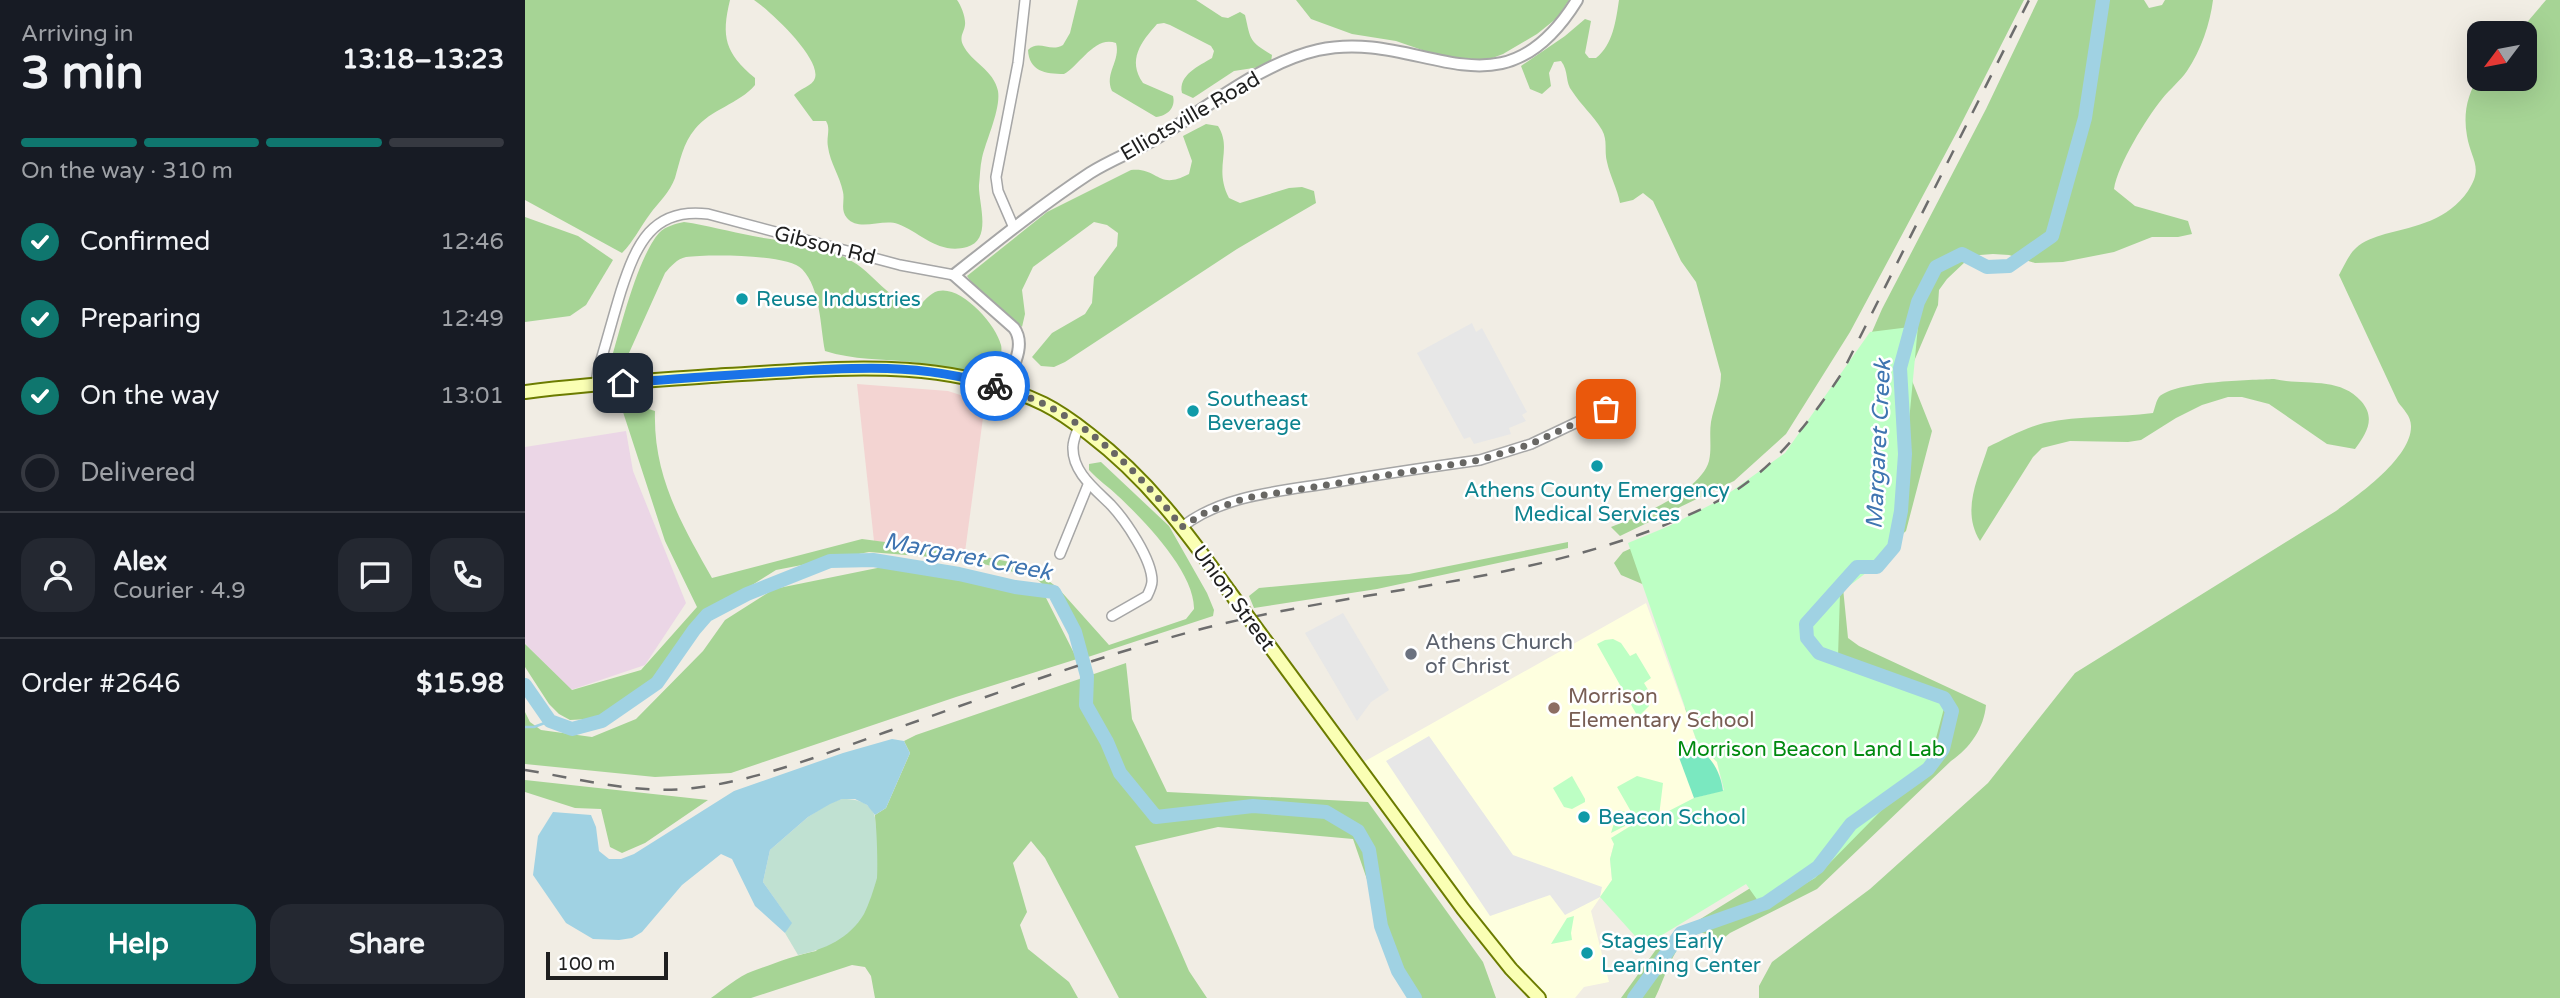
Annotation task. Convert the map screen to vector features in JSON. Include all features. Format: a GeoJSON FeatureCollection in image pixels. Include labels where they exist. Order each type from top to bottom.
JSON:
{"type":"FeatureCollection","features":[{"type":"Feature","properties":{"kind":"main road","name":"Union Street"},"geometry":{"type":"LineString","coordinates":[[525,392],[809,370],[894,368],[964,376],[1045,404],[1079,426],[1154,492],[1490,943],[1539,998]]}},
{"type":"Feature","properties":{"kind":"street"},"geometry":{"type":"LineString","coordinates":[[1013,228],[997,191],[996,177],[1019,63],[1025,0]]}},
{"type":"Feature","properties":{"kind":"street","name":"Elliotsville Road"},"geometry":{"type":"LineString","coordinates":[[954,275],[1013,228],[1091,173],[1161,136],[1217,98],[1272,69],[1319,50],[1366,47],[1451,64],[1475,67],[1493,65],[1514,59],[1544,40],[1577,0]]}},
{"type":"Feature","properties":{"kind":"street","name":"Gibson Rd"},"geometry":{"type":"LineString","coordinates":[[596,385],[598,370],[631,260],[639,245],[655,226],[667,218],[697,213],[917,269],[954,275]]}},
{"type":"Feature","properties":{"kind":"street"},"geometry":{"type":"LineString","coordinates":[[954,275],[1014,328],[1019,336],[1020,344],[1004,389]]}},
{"type":"Feature","properties":{"kind":"street"},"geometry":{"type":"LineString","coordinates":[[1182,527],[1199,515],[1246,498],[1480,460],[1509,452],[1626,399]]}},
{"type":"Feature","properties":{"kind":"street"},"geometry":{"type":"LineString","coordinates":[[1079,426],[1073,447],[1076,463],[1089,485],[1112,506],[1130,529],[1149,567],[1152,581],[1147,596],[1112,616]]}},
{"type":"Feature","properties":{"kind":"street"},"geometry":{"type":"LineString","coordinates":[[1060,554],[1089,485]]}},
{"type":"Feature","properties":{"kind":"shaded area"},"geometry":{"type":"Polygon","coordinates":[[[1472,323],[1476,332],[1482,328],[1527,412],[1522,415],[1526,421],[1509,428],[1511,434],[1474,444],[1470,437],[1464,439],[1417,353],[1472,323]]]}},
{"type":"Feature","properties":{"kind":"shaded area"},"geometry":{"type":"Polygon","coordinates":[[[857,384],[948,391],[985,403],[965,552],[874,541],[857,384]]]}},
{"type":"Feature","properties":{"kind":"shaded area"},"geometry":{"type":"Polygon","coordinates":[[[626,431],[633,471],[686,603],[645,665],[571,690],[525,644],[525,447],[626,431]]]}},
{"type":"Feature","properties":{"kind":"shaded area"},"geometry":{"type":"Polygon","coordinates":[[[1646,603],[1697,742],[1717,762],[1723,791],[1694,798],[1614,844],[1610,859],[1612,880],[1591,911],[1609,982],[1584,987],[1575,998],[1547,998],[1491,937],[1360,764],[1646,603]]]}},
{"type":"Feature","properties":{"kind":"shaded area"},"geometry":{"type":"Polygon","coordinates":[[[1343,613],[1389,690],[1371,702],[1357,721],[1305,633],[1343,613]]]}},
{"type":"Feature","properties":{"kind":"shaded area"},"geometry":{"type":"Polygon","coordinates":[[[1429,736],[1513,855],[1602,887],[1600,897],[1565,915],[1550,895],[1490,916],[1386,761],[1429,736]]]}},
{"type":"Feature","properties":{"kind":"shaded area"},"geometry":{"type":"Polygon","coordinates":[[[842,799],[861,802],[874,814],[877,878],[864,914],[851,930],[827,946],[798,955],[785,933],[791,922],[763,882],[770,850],[808,817],[842,799]]]}},
{"type":"Feature","properties":{"kind":"green space"},"geometry":{"type":"Polygon","coordinates":[[[525,0],[730,0],[726,24],[728,43],[737,60],[755,78],[755,85],[741,97],[709,116],[691,134],[670,188],[622,253],[525,200],[525,0]]]}},
{"type":"Feature","properties":{"kind":"green space"},"geometry":{"type":"Polygon","coordinates":[[[754,0],[957,0],[965,19],[963,45],[992,77],[998,91],[995,115],[981,161],[979,185],[982,229],[975,243],[957,249],[948,248],[898,224],[858,224],[847,218],[842,186],[829,153],[826,121],[813,121],[794,95],[814,81],[815,69],[792,35],[754,0]]]}},
{"type":"Feature","properties":{"kind":"green space"},"geometry":{"type":"Polygon","coordinates":[[[1078,0],[1196,0],[1222,17],[1228,18],[1240,12],[1245,15],[1252,39],[1272,55],[1271,62],[1266,66],[1234,71],[1193,98],[1182,93],[1183,81],[1212,58],[1214,51],[1211,46],[1170,25],[1157,24],[1141,45],[1136,59],[1138,75],[1143,83],[1173,96],[1170,111],[1156,117],[1112,91],[1110,78],[1116,56],[1116,43],[1101,43],[1064,74],[1039,70],[1031,63],[1028,50],[1032,47],[1054,48],[1063,45],[1070,33],[1078,0]]]}},
{"type":"Feature","properties":{"kind":"green space"},"geometry":{"type":"Polygon","coordinates":[[[1296,0],[1569,0],[1557,18],[1537,34],[1503,54],[1482,62],[1454,61],[1396,41],[1352,34],[1311,19],[1296,0]]]}},
{"type":"Feature","properties":{"kind":"green space"},"geometry":{"type":"Polygon","coordinates":[[[1619,0],[2024,0],[1850,332],[1786,434],[1734,481],[1620,536],[1611,527],[1667,502],[1694,483],[1704,472],[1709,461],[1711,422],[1721,374],[1696,282],[1681,261],[1653,201],[1643,193],[1633,200],[1620,203],[1607,162],[1604,134],[1570,88],[1561,61],[1554,62],[1549,73],[1551,86],[1542,94],[1530,89],[1521,66],[1585,19],[1591,21],[1585,53],[1589,58],[1596,58],[1610,39],[1619,0]]]}},
{"type":"Feature","properties":{"kind":"green space"},"geometry":{"type":"Polygon","coordinates":[[[2038,0],[2144,0],[2149,8],[2162,5],[2165,0],[2213,0],[2197,54],[2141,130],[2121,167],[2114,189],[2135,206],[2188,221],[2192,234],[2152,237],[2114,252],[2063,262],[2035,263],[2009,255],[1980,255],[1966,261],[1947,279],[1939,290],[1938,305],[1909,373],[1932,431],[1906,531],[1843,588],[1848,638],[1859,646],[1986,705],[1979,729],[1964,750],[1817,889],[1730,933],[1720,941],[1707,934],[1695,934],[1686,939],[1671,961],[1655,998],[1621,998],[1660,944],[1752,887],[1733,774],[1702,728],[1686,711],[1669,625],[1647,586],[1621,575],[1614,563],[1623,552],[1724,506],[1789,457],[1855,371],[1882,309],[1986,109],[2038,0]]]}},
{"type":"Feature","properties":{"kind":"green space"},"geometry":{"type":"Polygon","coordinates":[[[2546,0],[2560,0],[2560,998],[1759,998],[1759,986],[1772,962],[1870,889],[1988,783],[2075,673],[2336,511],[2394,462],[2409,438],[2410,419],[2398,402],[2339,275],[2351,253],[2362,243],[2431,220],[2451,209],[2468,191],[2476,169],[2466,128],[2467,104],[2471,91],[2537,91],[2537,21],[2528,21],[2546,0]]]}},
{"type":"Feature","properties":{"kind":"green space"},"geometry":{"type":"Polygon","coordinates":[[[1206,124],[1218,126],[1222,135],[1223,177],[1229,198],[1240,203],[1289,188],[1302,187],[1314,191],[1316,203],[1237,249],[1065,362],[1054,367],[1041,366],[1032,357],[1052,333],[1085,314],[1092,303],[1094,277],[1117,246],[1118,233],[1107,225],[1094,222],[1033,267],[1022,290],[1025,314],[1022,327],[985,296],[967,276],[1047,212],[1131,170],[1140,170],[1170,180],[1189,174],[1192,161],[1183,136],[1206,124]]]}},
{"type":"Feature","properties":{"kind":"green space"},"geometry":{"type":"Polygon","coordinates":[[[525,217],[578,236],[613,260],[586,305],[570,316],[525,322],[525,217]]]}},
{"type":"Feature","properties":{"kind":"green space"},"geometry":{"type":"Polygon","coordinates":[[[684,222],[802,244],[837,254],[866,271],[898,300],[918,308],[935,292],[957,294],[976,308],[992,327],[1001,345],[1000,358],[994,371],[974,373],[912,362],[857,358],[825,351],[816,297],[802,269],[781,260],[765,258],[696,256],[683,258],[665,273],[620,373],[609,367],[629,297],[643,260],[659,233],[684,222]]]}},
{"type":"Feature","properties":{"kind":"green space","name":"Morrison Beacon Land Lab"},"geometry":{"type":"Polygon","coordinates":[[[1918,326],[1897,549],[1840,593],[1838,657],[1948,693],[1930,761],[1815,878],[1763,908],[1746,884],[1644,946],[1600,897],[1612,880],[1610,859],[1614,844],[1611,838],[1637,822],[1617,787],[1637,776],[1663,783],[1659,816],[1694,798],[1724,790],[1717,762],[1697,742],[1628,543],[1718,501],[1785,453],[1870,332],[1918,326]]]}},
{"type":"Feature","properties":{"kind":"green space"},"geometry":{"type":"Polygon","coordinates":[[[2274,379],[2321,383],[2352,393],[2366,407],[2369,419],[2366,431],[2355,449],[2327,444],[2269,404],[2242,397],[2228,397],[2202,405],[2141,440],[2070,441],[2042,448],[2033,457],[1980,541],[1972,518],[1973,494],[1988,447],[2044,423],[2153,413],[2159,397],[2180,388],[2214,382],[2274,379]]]}},
{"type":"Feature","properties":{"kind":"green space"},"geometry":{"type":"Polygon","coordinates":[[[633,404],[655,411],[656,435],[664,478],[680,518],[712,578],[862,539],[962,552],[1029,566],[1058,588],[1109,645],[1186,619],[1194,609],[1186,580],[1154,533],[1089,470],[1089,464],[1101,462],[1169,526],[1207,593],[1214,610],[1213,616],[1088,657],[1069,626],[1058,600],[1036,578],[969,560],[869,552],[776,570],[705,615],[663,673],[613,710],[589,719],[570,720],[549,704],[525,667],[525,644],[572,690],[641,670],[697,607],[665,541],[623,412],[633,404]]]}},
{"type":"Feature","properties":{"kind":"green space"},"geometry":{"type":"Polygon","coordinates":[[[1568,542],[1568,548],[1377,589],[1254,608],[1249,596],[1259,588],[1409,574],[1568,542]]]}},
{"type":"Feature","properties":{"kind":"green space"},"geometry":{"type":"Polygon","coordinates":[[[887,566],[1042,590],[1077,659],[731,773],[655,777],[525,764],[525,712],[530,722],[541,730],[592,737],[636,719],[703,651],[725,620],[774,589],[887,566]]]}},
{"type":"Feature","properties":{"kind":"green space"},"geometry":{"type":"Polygon","coordinates":[[[1613,639],[1621,643],[1630,656],[1636,653],[1651,678],[1644,683],[1650,693],[1649,706],[1638,717],[1597,644],[1613,639]]]}},
{"type":"Feature","properties":{"kind":"green space"},"geometry":{"type":"Polygon","coordinates":[[[1126,663],[1132,719],[1167,792],[1368,802],[1483,962],[1496,998],[1408,998],[1353,839],[1218,827],[1135,846],[1189,971],[1207,998],[1119,998],[1045,858],[1031,841],[1013,863],[1027,912],[1020,925],[1028,949],[1069,982],[1078,998],[875,998],[871,976],[865,967],[852,965],[751,998],[711,998],[747,973],[816,951],[877,876],[875,815],[886,808],[910,753],[904,741],[1126,663]]]}},
{"type":"Feature","properties":{"kind":"green space"},"geometry":{"type":"Polygon","coordinates":[[[1682,745],[1699,750],[1711,760],[1719,774],[1723,791],[1694,798],[1677,752],[1682,745]]]}},
{"type":"Feature","properties":{"kind":"green space"},"geometry":{"type":"Polygon","coordinates":[[[1572,776],[1585,802],[1572,809],[1564,807],[1553,788],[1572,776]]]}},
{"type":"Feature","properties":{"kind":"green space"},"geometry":{"type":"Polygon","coordinates":[[[525,780],[708,800],[645,843],[622,853],[610,847],[601,809],[575,808],[525,792],[525,780]]]}},
{"type":"Feature","properties":{"kind":"green space"},"geometry":{"type":"Polygon","coordinates":[[[1618,810],[1629,813],[1625,826],[1611,833],[1618,810]]]}},
{"type":"Feature","properties":{"kind":"green space"},"geometry":{"type":"Polygon","coordinates":[[[1574,916],[1572,940],[1551,944],[1567,918],[1574,916]]]}},
{"type":"Feature","properties":{"kind":"water"},"geometry":{"type":"Polygon","coordinates":[[[892,739],[904,741],[910,753],[886,808],[875,815],[867,805],[855,799],[842,799],[808,817],[770,850],[763,882],[792,923],[785,933],[755,906],[732,859],[721,854],[682,885],[642,932],[632,938],[619,940],[593,939],[566,923],[533,875],[538,836],[553,812],[591,815],[596,827],[599,851],[609,859],[621,859],[634,854],[734,791],[892,739]]]}},
{"type":"Feature","properties":{"kind":"waterway","name":"Margaret Creek"},"geometry":{"type":"LineString","coordinates":[[1634,998],[1681,933],[1766,903],[1818,867],[1851,824],[1928,769],[1943,749],[1952,711],[1944,698],[1819,653],[1807,638],[1806,624],[1857,567],[1877,567],[1894,547],[1901,511],[1905,454],[1900,368],[1918,302],[1936,267],[1962,254],[1987,267],[2009,266],[2052,236],[2085,118],[2103,0]]}},
{"type":"Feature","properties":{"kind":"waterway","name":"Margaret Creek"},"geometry":{"type":"LineString","coordinates":[[525,685],[550,721],[572,729],[602,721],[657,683],[707,615],[747,594],[830,561],[873,560],[1054,592],[1075,632],[1087,676],[1086,705],[1107,742],[1120,773],[1156,817],[1253,806],[1326,812],[1358,831],[1369,850],[1381,926],[1398,971],[1415,998]]}},
{"type":"Feature","properties":{"kind":"waterway"},"geometry":{"type":"LineString","coordinates":[[525,727],[534,727],[550,721]]}},
{"type":"Feature","properties":{"kind":"railway"},"geometry":{"type":"LineString","coordinates":[[525,770],[630,788],[673,790],[743,779],[1151,643],[1256,616],[1456,581],[1587,551],[1652,530],[1714,503],[1753,478],[1786,447],[1816,411],[1842,373],[2029,0]]}},
{"type":"Feature","properties":{"kind":"way so far"},"geometry":{"type":"LineString","coordinates":[[995,386],[1045,404],[1079,426],[1140,478],[1182,527],[1206,512],[1246,498],[1480,460],[1509,452],[1606,409]]}},
{"type":"Feature","properties":{"kind":"place","name":"Reuse Industries"},"geometry":{"type":"Point","coordinates":[742,299]}},
{"type":"Feature","properties":{"kind":"place","name":"Southeast Beverage"},"geometry":{"type":"Point","coordinates":[1193,411]}},
{"type":"Feature","properties":{"kind":"place","name":"Athens County Emergency Medical Services"},"geometry":{"type":"Point","coordinates":[1597,466]}},
{"type":"Feature","properties":{"kind":"place","name":"Athens Church of Christ"},"geometry":{"type":"Point","coordinates":[1411,654]}},
{"type":"Feature","properties":{"kind":"place","name":"Morrison Elementary School"},"geometry":{"type":"Point","coordinates":[1554,708]}},
{"type":"Feature","properties":{"kind":"place","name":"Beacon School"},"geometry":{"type":"Point","coordinates":[1584,817]}},
{"type":"Feature","properties":{"kind":"place","name":"Stages Early Learning Center"},"geometry":{"type":"Point","coordinates":[1587,953]}},
{"type":"Feature","properties":{"kind":"route"},"geometry":{"type":"LineString","coordinates":[[623,383],[809,370],[894,368],[964,376],[995,386]]}}]}
